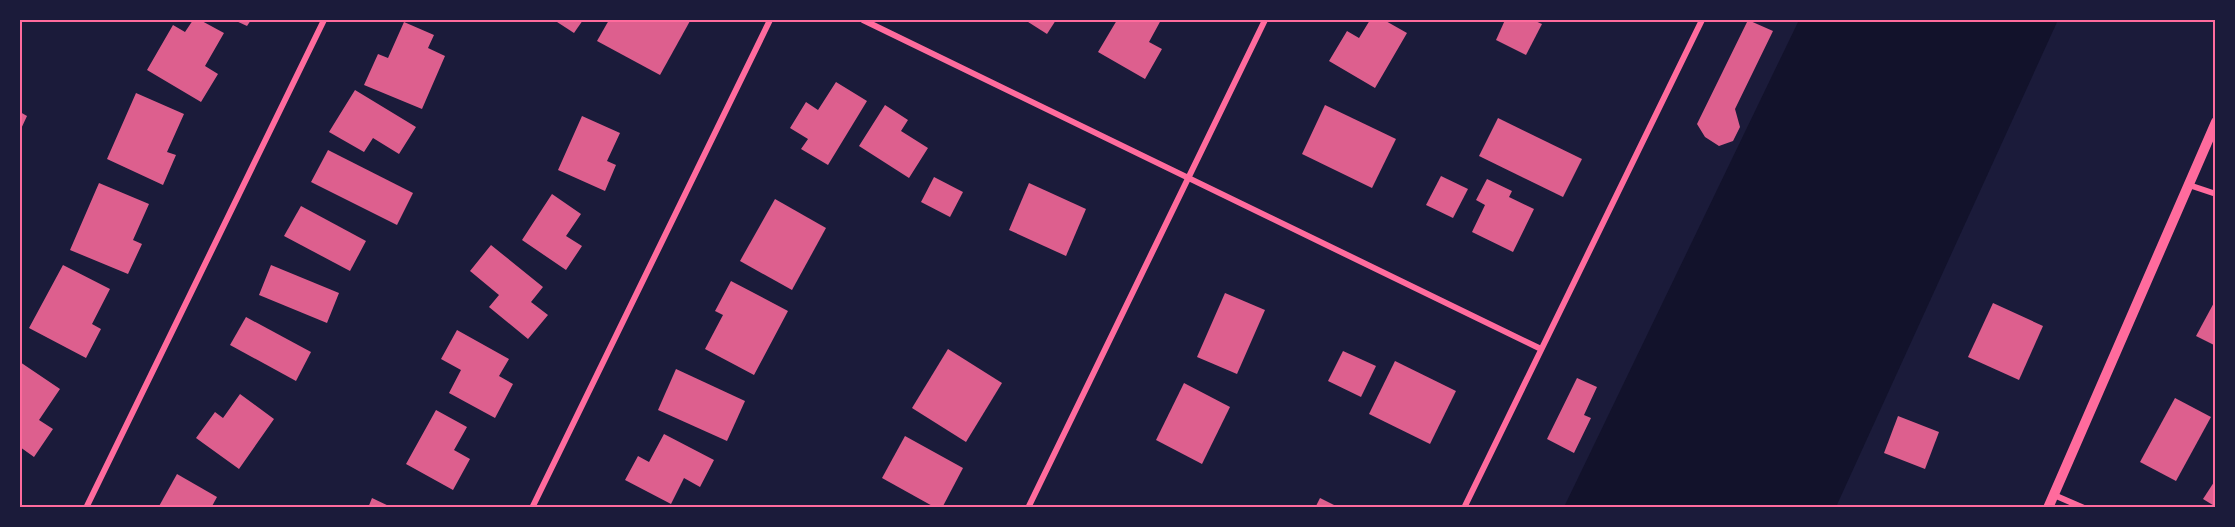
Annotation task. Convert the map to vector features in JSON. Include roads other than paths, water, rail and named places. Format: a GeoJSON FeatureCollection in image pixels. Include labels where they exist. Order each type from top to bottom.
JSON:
{"type":"FeatureCollection","features":[{"type":"Feature","properties":{"kind":"street"},"geometry":{"type":"LineString","coordinates":[[86,507],[324,20]]}},
{"type":"Feature","properties":{"kind":"street"},"geometry":{"type":"LineString","coordinates":[[532,507],[770,20]]}},
{"type":"Feature","properties":{"kind":"street"},"geometry":{"type":"LineString","coordinates":[[863,20],[1541,350]]}},
{"type":"Feature","properties":{"kind":"street"},"geometry":{"type":"LineString","coordinates":[[1029,507],[1265,20]]}},
{"type":"Feature","properties":{"kind":"street"},"geometry":{"type":"LineString","coordinates":[[1464,507],[1702,20]]}},
{"type":"Feature","properties":{"kind":"street"},"geometry":{"type":"LineString","coordinates":[[2048,507],[2216,122]]}},
{"type":"Feature","properties":{"kind":"street"},"geometry":{"type":"LineString","coordinates":[[2189,184],[2216,194]]}},
{"type":"Feature","properties":{"kind":"street"},"geometry":{"type":"LineString","coordinates":[[2054,495],[2084,507]]}}]}
